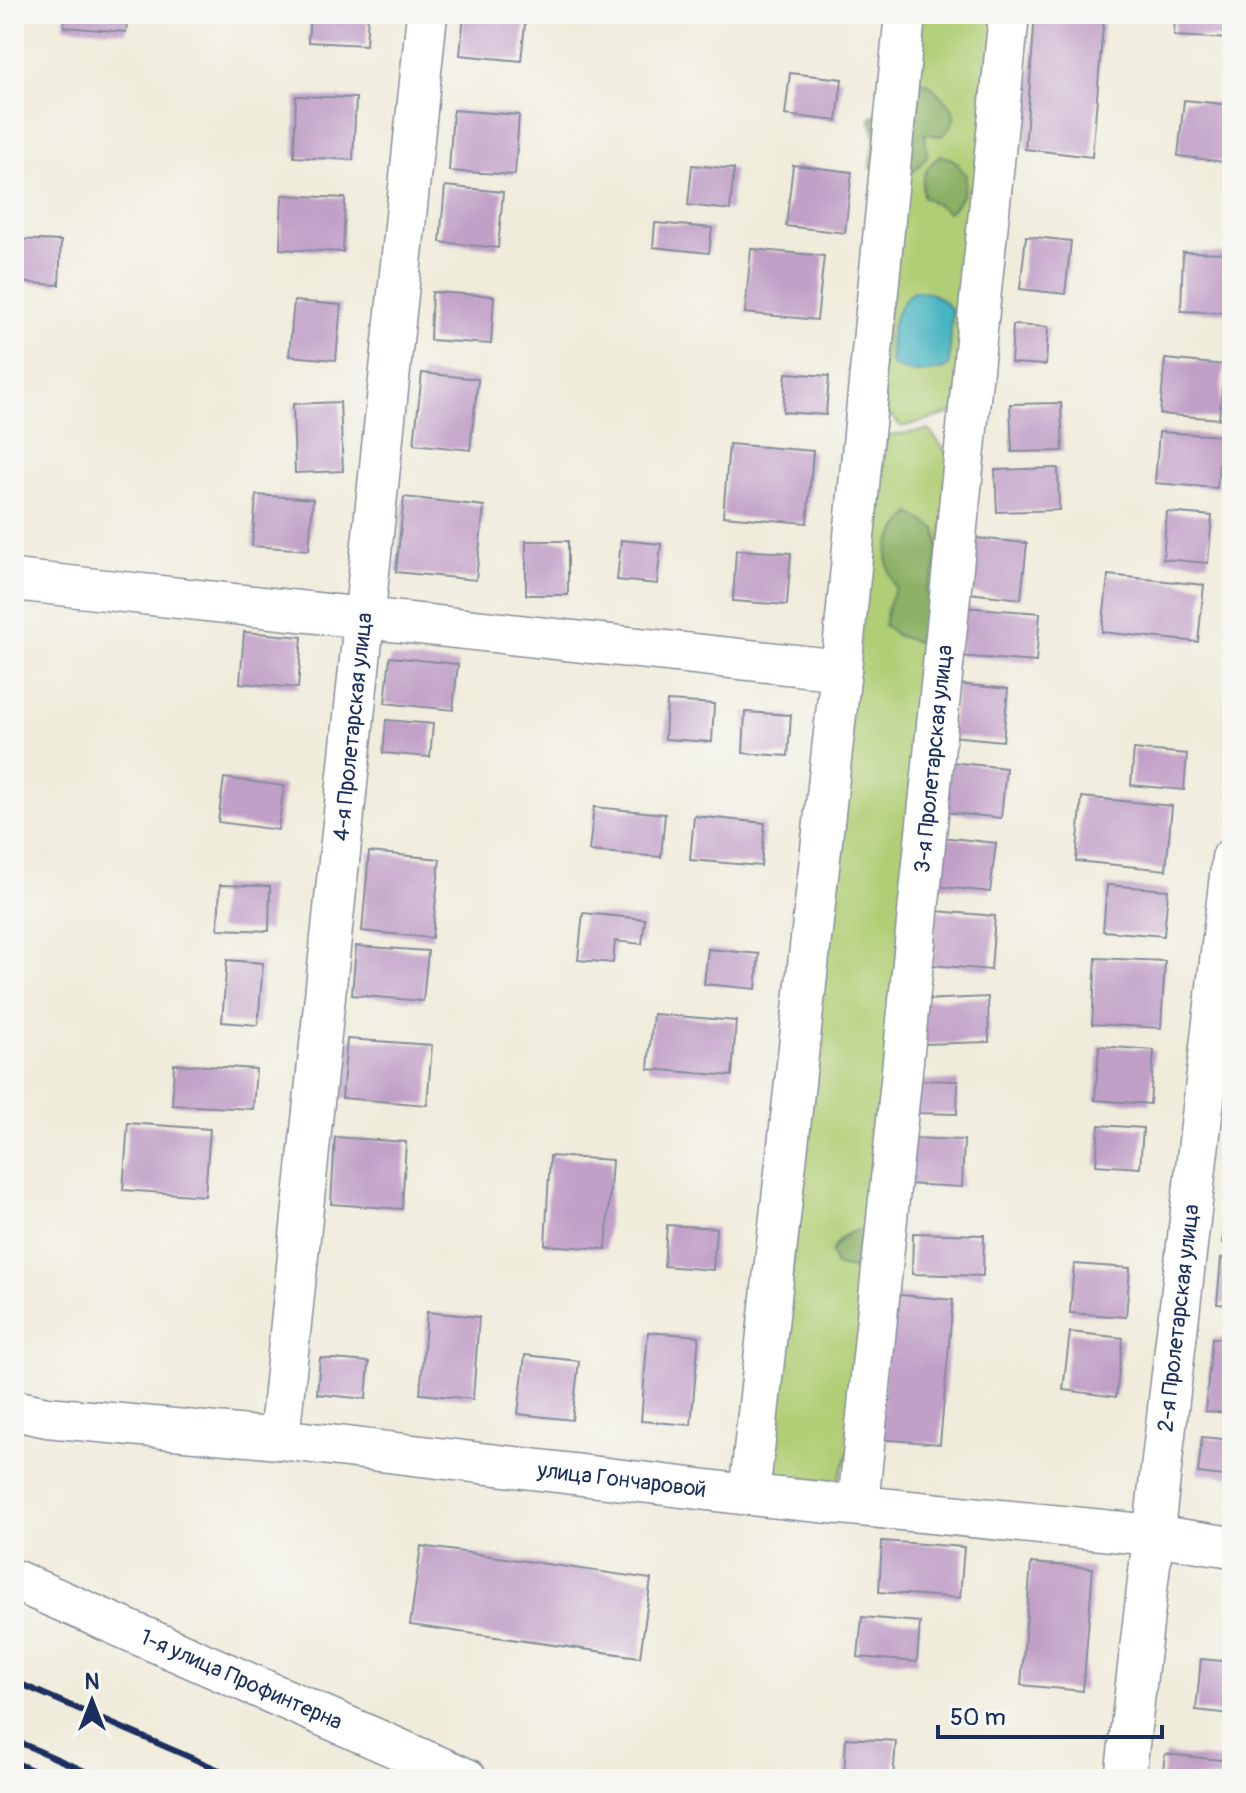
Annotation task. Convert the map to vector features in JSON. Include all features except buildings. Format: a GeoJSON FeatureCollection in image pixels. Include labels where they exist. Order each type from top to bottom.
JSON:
{"type":"FeatureCollection","features":[{"type":"Feature","properties":{"kind":"street","name":"4-я Пролетарская улица"},"geometry":{"type":"LineString","coordinates":[[279,1439],[427,14]]}},
{"type":"Feature","properties":{"kind":"street"},"geometry":{"type":"LineString","coordinates":[[749,1495],[841,670],[905,14]]}},
{"type":"Feature","properties":{"kind":"street","name":"3-я Пролетарская улица"},"geometry":{"type":"LineString","coordinates":[[858,1505],[1009,14]]}},
{"type":"Feature","properties":{"kind":"street"},"geometry":{"type":"LineString","coordinates":[[14,580],[841,670]]}},
{"type":"Feature","properties":{"kind":"street","name":"2-я Пролетарская улица"},"geometry":{"type":"LineString","coordinates":[[1125,1779],[1232,858]]}},
{"type":"Feature","properties":{"kind":"street","name":"улица Гончаровой"},"geometry":{"type":"LineString","coordinates":[[14,1410],[47,1417],[279,1439],[749,1495],[1153,1535],[1232,1547]]}},
{"type":"Feature","properties":{"kind":"street","name":"1-я улица Профинтерна"},"geometry":{"type":"LineString","coordinates":[[14,1580],[467,1779]]}},
{"type":"Feature","properties":{"kind":"green space"},"geometry":{"type":"Polygon","coordinates":[[[919,14],[1001,14],[963,410],[902,427],[878,404],[919,14]]]}},
{"type":"Feature","properties":{"kind":"green space"},"geometry":{"type":"Polygon","coordinates":[[[921,82],[930,85],[948,103],[954,113],[952,124],[941,136],[925,134],[927,156],[914,171],[895,176],[870,168],[875,137],[870,119],[921,82]]]}},
{"type":"Feature","properties":{"kind":"green space"},"geometry":{"type":"Polygon","coordinates":[[[941,155],[954,160],[966,175],[962,196],[948,212],[923,196],[925,173],[941,155]]]}},
{"type":"Feature","properties":{"kind":"green space"},"geometry":{"type":"Polygon","coordinates":[[[929,430],[950,457],[850,1450],[836,1485],[772,1473],[875,437],[929,430]]]}},
{"type":"Feature","properties":{"kind":"green space"},"geometry":{"type":"Polygon","coordinates":[[[911,513],[936,529],[938,544],[936,568],[926,588],[931,610],[929,623],[917,642],[896,635],[884,625],[896,588],[888,566],[888,548],[911,513]]]}},
{"type":"Feature","properties":{"kind":"green space"},"geometry":{"type":"Polygon","coordinates":[[[861,1229],[869,1230],[873,1262],[859,1270],[836,1266],[831,1254],[835,1245],[846,1235],[861,1229]]]}},
{"type":"Feature","properties":{"kind":"water"},"geometry":{"type":"Polygon","coordinates":[[[913,291],[935,295],[952,310],[949,366],[943,369],[912,372],[891,365],[890,344],[895,316],[913,291]]]}},
{"type":"Feature","properties":{"kind":"railway"},"geometry":{"type":"LineString","coordinates":[[14,1681],[240,1779]]}},
{"type":"Feature","properties":{"kind":"railway"},"geometry":{"type":"LineString","coordinates":[[14,1740],[103,1779]]}},
{"type":"Feature","properties":{"kind":"railway"},"geometry":{"type":"LineString","coordinates":[[14,1762],[53,1779]]}}]}
